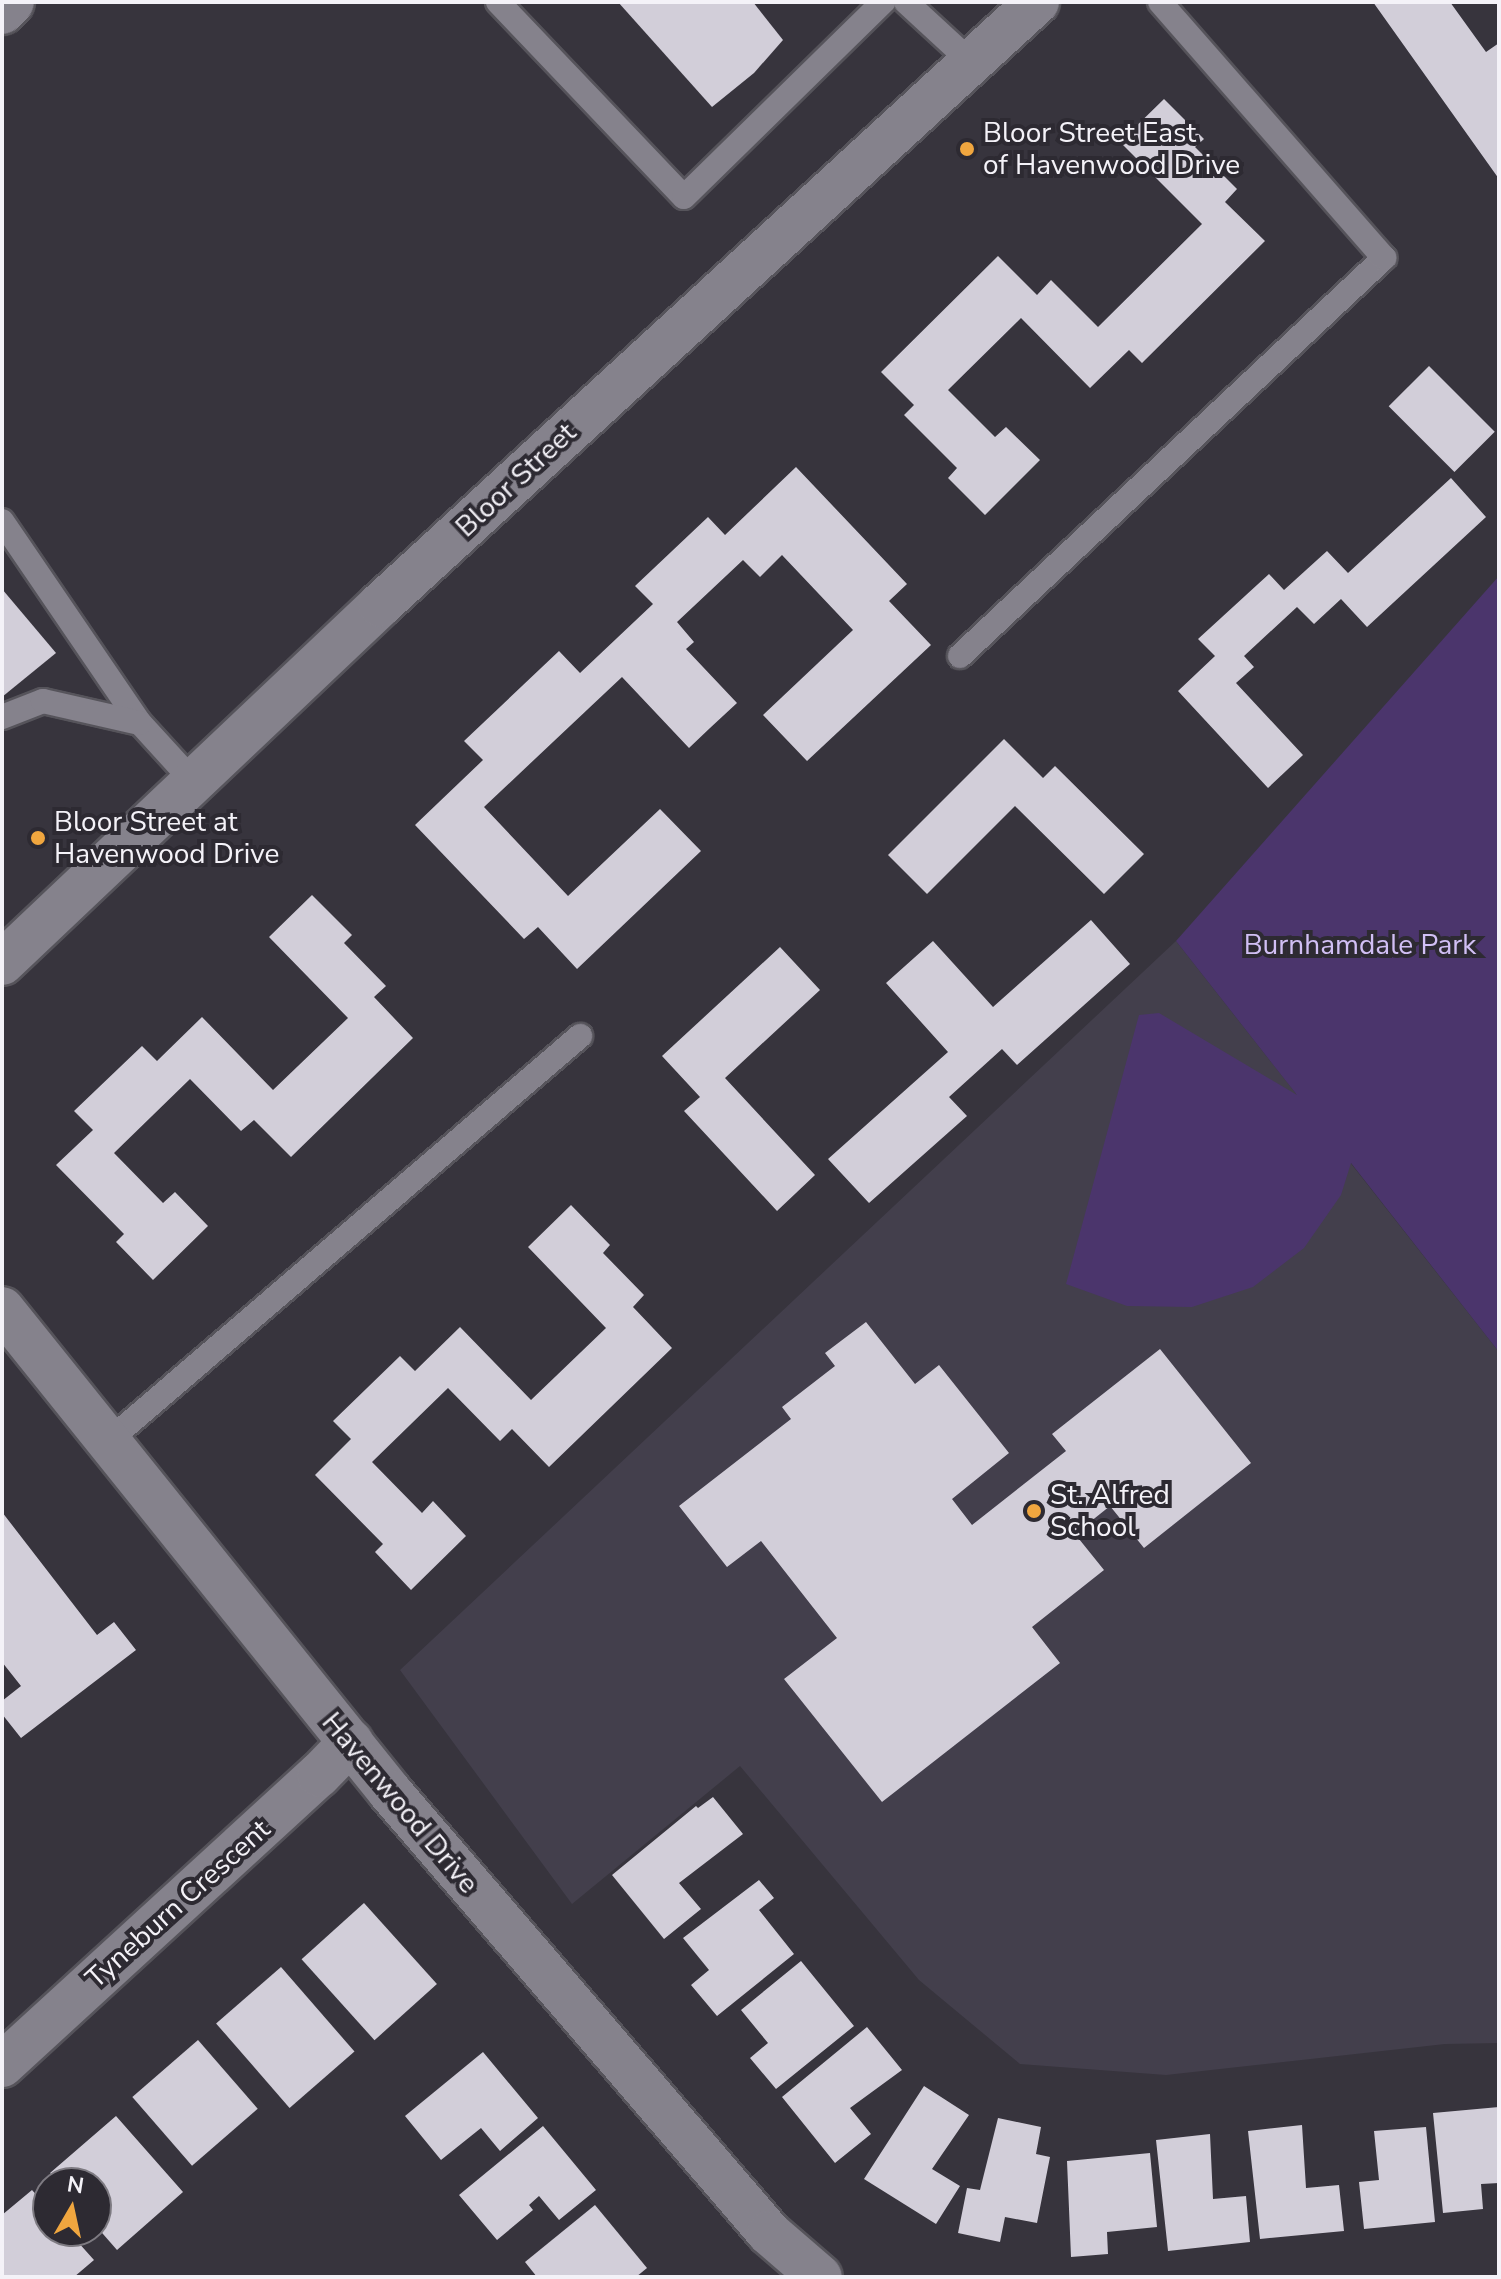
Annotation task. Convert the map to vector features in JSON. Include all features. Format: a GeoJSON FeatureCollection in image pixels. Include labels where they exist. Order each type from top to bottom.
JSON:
{"type":"FeatureCollection","features":[{"type":"Feature","properties":{"kind":"street"},"geometry":{"type":"LineString","coordinates":[[2,12],[12,2]]}},
{"type":"Feature","properties":{"kind":"street","name":"Bloor Street"},"geometry":{"type":"LineString","coordinates":[[2,963],[403,583],[1037,2]]}},
{"type":"Feature","properties":{"kind":"street","name":"Havenwood Drive"},"geometry":{"type":"LineString","coordinates":[[2,1309],[324,1714],[769,2233],[820,2277]]}},
{"type":"Feature","properties":{"kind":"street","name":"Tyneburn Crescent"},"geometry":{"type":"LineString","coordinates":[[2,2065],[319,1775],[351,1742]]}},
{"type":"Feature","properties":{"kind":"lane"},"geometry":{"type":"LineString","coordinates":[[498,2],[684,197],[883,2]]}},
{"type":"Feature","properties":{"kind":"lane"},"geometry":{"type":"LineString","coordinates":[[906,2],[972,63]]}},
{"type":"Feature","properties":{"kind":"lane"},"geometry":{"type":"LineString","coordinates":[[960,656],[1384,258],[1160,2]]}},
{"type":"Feature","properties":{"kind":"lane"},"geometry":{"type":"LineString","coordinates":[[2,521],[140,723],[193,781]]}},
{"type":"Feature","properties":{"kind":"lane"},"geometry":{"type":"LineString","coordinates":[[2,717],[43,701],[140,723]]}},
{"type":"Feature","properties":{"kind":"lane"},"geometry":{"type":"LineString","coordinates":[[106,1443],[580,1036]]}},
{"type":"Feature","properties":{"kind":"shaded area","name":"St. Alfred School"},"geometry":{"type":"Polygon","coordinates":[[[1176,941],[1499,1352],[1499,2043],[1445,2044],[1166,2075],[1020,2064],[919,1980],[740,1766],[572,1904],[400,1670],[1176,941]]]}},
{"type":"Feature","properties":{"kind":"green space","name":"Burnhamdale Park"},"geometry":{"type":"Polygon","coordinates":[[[1499,576],[1499,1352],[1351,1163],[1341,1195],[1304,1248],[1253,1287],[1192,1307],[1127,1306],[1066,1284],[1139,1015],[1159,1013],[1297,1095],[1176,941],[1499,576]]]}},
{"type":"Feature","properties":{"kind":"building"},"geometry":{"type":"Polygon","coordinates":[[[618,2],[753,2],[783,40],[754,73],[712,107],[618,2]]]}},
{"type":"Feature","properties":{"kind":"building"},"geometry":{"type":"Polygon","coordinates":[[[1373,2],[1450,2],[1486,52],[1499,43],[1499,179],[1373,2]]]}},
{"type":"Feature","properties":{"kind":"building"},"geometry":{"type":"Polygon","coordinates":[[[1164,99],[1204,139],[1195,147],[1237,189],[1225,202],[1265,241],[1142,363],[1129,350],[1090,388],[1021,318],[948,390],[995,437],[1006,427],[1040,460],[985,515],[948,478],[957,468],[904,415],[914,405],[881,372],[998,256],[1037,295],[1051,280],[1098,327],[1202,224],[1120,142],[1164,99]]]}},
{"type":"Feature","properties":{"kind":"building"},"geometry":{"type":"Polygon","coordinates":[[[1429,366],[1495,432],[1454,472],[1389,406],[1429,366]]]}},
{"type":"Feature","properties":{"kind":"building"},"geometry":{"type":"Polygon","coordinates":[[[796,467],[907,584],[889,601],[931,645],[807,761],[763,715],[853,630],[782,555],[760,577],[743,560],[677,622],[694,642],[686,649],[737,703],[689,748],[622,677],[484,807],[568,896],[660,809],[701,851],[577,969],[538,927],[524,939],[415,825],[483,760],[464,741],[559,651],[580,673],[653,604],[635,586],[708,517],[725,535],[796,467]]]}},
{"type":"Feature","properties":{"kind":"building"},"geometry":{"type":"Polygon","coordinates":[[[1451,478],[1486,517],[1367,627],[1341,599],[1314,624],[1297,607],[1244,656],[1254,667],[1236,683],[1303,755],[1268,788],[1178,691],[1215,656],[1198,639],[1269,574],[1284,590],[1327,551],[1348,573],[1451,478]]]}},
{"type":"Feature","properties":{"kind":"building"},"geometry":{"type":"Polygon","coordinates":[[[2,589],[56,653],[2,697],[2,589]]]}},
{"type":"Feature","properties":{"kind":"building"},"geometry":{"type":"Polygon","coordinates":[[[1004,739],[1043,778],[1055,766],[1144,854],[1104,894],[1015,806],[927,894],[888,855],[1004,739]]]}},
{"type":"Feature","properties":{"kind":"building"},"geometry":{"type":"Polygon","coordinates":[[[312,895],[352,935],[344,943],[386,986],[374,997],[413,1038],[291,1157],[254,1120],[241,1131],[190,1079],[114,1153],[163,1203],[175,1192],[208,1226],[153,1280],[116,1242],[124,1234],[56,1165],[93,1130],[74,1111],[142,1046],[157,1061],[202,1017],[273,1090],[348,1018],[269,937],[312,895]]]}},
{"type":"Feature","properties":{"kind":"building"},"geometry":{"type":"Polygon","coordinates":[[[1091,920],[1130,964],[1017,1065],[1002,1049],[949,1097],[967,1116],[869,1203],[828,1159],[948,1052],[886,983],[933,941],[993,1007],[1091,920]]]}},
{"type":"Feature","properties":{"kind":"building"},"geometry":{"type":"Polygon","coordinates":[[[780,947],[820,990],[725,1078],[815,1175],[777,1211],[684,1111],[700,1097],[662,1056],[780,947]]]}},
{"type":"Feature","properties":{"kind":"building"},"geometry":{"type":"Polygon","coordinates":[[[571,1205],[610,1245],[603,1253],[644,1295],[633,1307],[672,1348],[549,1467],[512,1429],[500,1441],[448,1388],[372,1462],[422,1513],[433,1501],[466,1536],[411,1590],[375,1552],[383,1544],[315,1475],[351,1439],[333,1421],[400,1356],[415,1371],[460,1327],[531,1400],[606,1328],[528,1247],[571,1205]]]}},
{"type":"Feature","properties":{"kind":"building"},"geometry":{"type":"Polygon","coordinates":[[[866,1322],[915,1384],[939,1365],[1009,1453],[952,1499],[972,1525],[1066,1451],[1052,1434],[1160,1349],[1251,1463],[1144,1548],[1110,1506],[1075,1534],[1104,1570],[1032,1627],[1060,1663],[882,1802],[784,1679],[837,1638],[761,1541],[727,1567],[679,1506],[791,1419],[782,1407],[835,1366],[825,1353],[866,1322]]]}},
{"type":"Feature","properties":{"kind":"building"},"geometry":{"type":"Polygon","coordinates":[[[2,1512],[97,1635],[114,1622],[136,1650],[21,1738],[2,1714],[2,1701],[21,1686],[2,1662],[2,1512]]]}},
{"type":"Feature","properties":{"kind":"building"},"geometry":{"type":"Polygon","coordinates":[[[713,1797],[743,1834],[679,1883],[701,1909],[664,1939],[612,1875],[696,1806],[698,1808],[713,1797]]]}},
{"type":"Feature","properties":{"kind":"building"},"geometry":{"type":"Polygon","coordinates":[[[759,1880],[774,1898],[759,1910],[794,1954],[717,2016],[691,1985],[709,1970],[683,1938],[759,1880]]]}},
{"type":"Feature","properties":{"kind":"building"},"geometry":{"type":"Polygon","coordinates":[[[364,1903],[437,1984],[375,2040],[302,1959],[364,1903]]]}},
{"type":"Feature","properties":{"kind":"building"},"geometry":{"type":"Polygon","coordinates":[[[801,1961],[854,2026],[776,2089],[750,2058],[768,2043],[741,2010],[801,1961]]]}},
{"type":"Feature","properties":{"kind":"building"},"geometry":{"type":"Polygon","coordinates":[[[281,1967],[354,2052],[290,2108],[216,2023],[281,1967]]]}},
{"type":"Feature","properties":{"kind":"building"},"geometry":{"type":"Polygon","coordinates":[[[867,2027],[902,2070],[850,2108],[871,2134],[835,2163],[782,2097],[867,2027]]]}},
{"type":"Feature","properties":{"kind":"building"},"geometry":{"type":"Polygon","coordinates":[[[198,2040],[258,2109],[192,2166],[132,2097],[198,2040]]]}},
{"type":"Feature","properties":{"kind":"building"},"geometry":{"type":"Polygon","coordinates":[[[483,2052],[538,2118],[500,2151],[481,2128],[441,2160],[405,2116],[483,2052]]]}},
{"type":"Feature","properties":{"kind":"building"},"geometry":{"type":"Polygon","coordinates":[[[924,2086],[969,2115],[932,2169],[960,2186],[936,2224],[864,2179],[924,2086]]]}},
{"type":"Feature","properties":{"kind":"building"},"geometry":{"type":"Polygon","coordinates":[[[1499,2107],[1499,2183],[1481,2184],[1483,2209],[1443,2213],[1433,2113],[1499,2107]]]}},
{"type":"Feature","properties":{"kind":"building"},"geometry":{"type":"Polygon","coordinates":[[[116,2116],[183,2192],[117,2250],[112,2244],[112,2167],[57,2167],[116,2116]]]}},
{"type":"Feature","properties":{"kind":"building"},"geometry":{"type":"Polygon","coordinates":[[[998,2118],[1041,2127],[1036,2154],[1050,2157],[1037,2223],[1005,2217],[1000,2242],[958,2233],[967,2188],[980,2190],[998,2118]]]}},
{"type":"Feature","properties":{"kind":"building"},"geometry":{"type":"Polygon","coordinates":[[[1302,2125],[1306,2188],[1339,2185],[1344,2231],[1260,2239],[1248,2131],[1302,2125]]]}},
{"type":"Feature","properties":{"kind":"building"},"geometry":{"type":"Polygon","coordinates":[[[543,2126],[596,2190],[559,2220],[539,2196],[529,2205],[533,2210],[497,2240],[459,2195],[543,2126]]]}},
{"type":"Feature","properties":{"kind":"building"},"geometry":{"type":"Polygon","coordinates":[[[1426,2127],[1435,2222],[1364,2229],[1359,2182],[1379,2180],[1374,2131],[1426,2127]]]}},
{"type":"Feature","properties":{"kind":"building"},"geometry":{"type":"Polygon","coordinates":[[[1210,2134],[1213,2199],[1246,2196],[1250,2242],[1168,2251],[1156,2140],[1210,2134]]]}},
{"type":"Feature","properties":{"kind":"building"},"geometry":{"type":"Polygon","coordinates":[[[1150,2153],[1157,2227],[1107,2232],[1108,2254],[1071,2257],[1067,2161],[1150,2153]]]}},
{"type":"Feature","properties":{"kind":"building"},"geometry":{"type":"Polygon","coordinates":[[[32,2190],[32,2247],[82,2247],[94,2260],[74,2277],[2,2277],[2,2215],[32,2190]]]}},
{"type":"Feature","properties":{"kind":"building"},"geometry":{"type":"Polygon","coordinates":[[[595,2205],[647,2268],[636,2277],[537,2277],[525,2262],[595,2205]]]}},
{"type":"Feature","properties":{"kind":"place","name":"Bloor Street East of Havenwood Drive"},"geometry":{"type":"Point","coordinates":[967,149]}},
{"type":"Feature","properties":{"kind":"place","name":"Bloor Street at Havenwood Drive"},"geometry":{"type":"Point","coordinates":[38,838]}},
{"type":"Feature","properties":{"kind":"place","name":"St. Alfred School"},"geometry":{"type":"Point","coordinates":[1034,1511]}}]}
